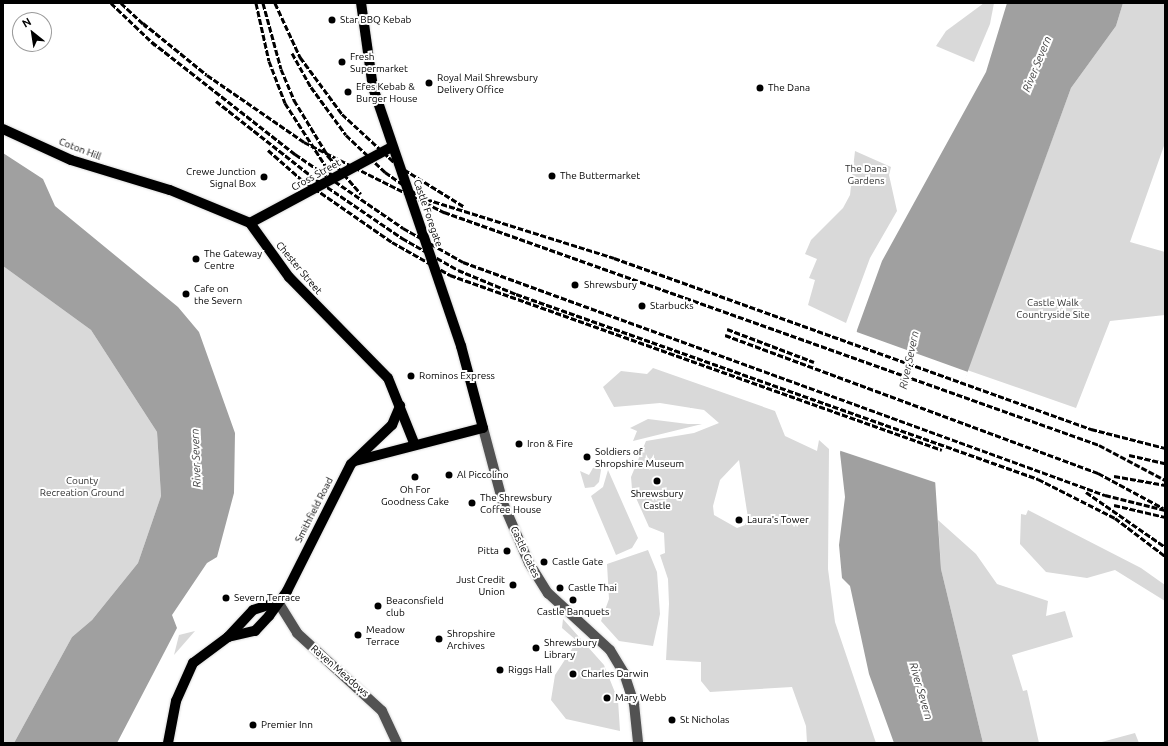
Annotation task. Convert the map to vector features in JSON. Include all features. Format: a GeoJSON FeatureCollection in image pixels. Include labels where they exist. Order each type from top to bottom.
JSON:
{"type":"FeatureCollection","features":[{"type":"Feature","properties":{"kind":"main road","name":"Castle Foregate"},"geometry":{"type":"LineString","coordinates":[[361,3],[373,88],[461,346],[483,428]]}},
{"type":"Feature","properties":{"kind":"main road","name":"Coton Hill"},"geometry":{"type":"LineString","coordinates":[[3,129],[71,160],[152,185],[250,224]]}},
{"type":"Feature","properties":{"kind":"main road","name":"Cross Street"},"geometry":{"type":"LineString","coordinates":[[250,224],[392,147]]}},
{"type":"Feature","properties":{"kind":"main road","name":"Chester Street"},"geometry":{"type":"LineString","coordinates":[[250,224],[293,282],[388,378],[415,445]]}},
{"type":"Feature","properties":{"kind":"main road"},"geometry":{"type":"LineString","coordinates":[[355,461],[392,425],[400,406]]}},
{"type":"Feature","properties":{"kind":"main road"},"geometry":{"type":"LineString","coordinates":[[355,461],[483,428]]}},
{"type":"Feature","properties":{"kind":"main road","name":"Smithfield Road"},"geometry":{"type":"LineString","coordinates":[[228,637],[255,631],[278,602],[355,461]]}},
{"type":"Feature","properties":{"kind":"main road","name":"Smithfield Road"},"geometry":{"type":"LineString","coordinates":[[168,743],[176,701],[193,663],[228,637],[254,610],[278,602]]}},
{"type":"Feature","properties":{"kind":"street","name":"Castle Gates"},"geometry":{"type":"LineString","coordinates":[[483,428],[503,503],[538,581],[610,650],[624,673],[634,704],[638,743]]}},
{"type":"Feature","properties":{"kind":"street","name":"Raven Meadows"},"geometry":{"type":"LineString","coordinates":[[278,602],[302,638],[382,711],[397,743]]}},
{"type":"Feature","properties":{"kind":"green space"},"geometry":{"type":"Polygon","coordinates":[[[984,3],[994,3],[990,24],[974,62],[936,46],[946,31],[984,3]]]}},
{"type":"Feature","properties":{"kind":"green space","name":"Castle Walk Countryside Site"},"geometry":{"type":"Polygon","coordinates":[[[1123,3],[1165,3],[1165,143],[1130,242],[1165,252],[1165,315],[1110,321],[1076,408],[967,370],[1071,88],[1116,26],[1123,3]]]}},
{"type":"Feature","properties":{"kind":"green space","name":"The Dana Gardens"},"geometry":{"type":"Polygon","coordinates":[[[855,151],[891,167],[889,175],[897,211],[870,258],[846,323],[808,305],[815,280],[809,278],[817,259],[805,254],[811,240],[843,208],[850,195],[855,151]]]}},
{"type":"Feature","properties":{"kind":"green space","name":"County Recreation Ground"},"geometry":{"type":"Polygon","coordinates":[[[3,266],[91,330],[157,432],[161,496],[138,563],[92,620],[72,637],[14,743],[3,742],[3,266]]]}},
{"type":"Feature","properties":{"kind":"green space"},"geometry":{"type":"Polygon","coordinates":[[[653,368],[775,411],[785,436],[817,451],[819,440],[829,449],[828,569],[835,622],[876,743],[807,743],[806,726],[792,687],[710,692],[701,681],[701,662],[666,660],[669,604],[668,579],[660,555],[665,553],[664,533],[649,527],[632,489],[631,477],[646,441],[694,433],[719,423],[704,410],[660,403],[614,407],[603,387],[621,371],[647,374],[653,368]],[[739,460],[720,480],[713,506],[714,515],[737,528],[745,525],[748,518],[739,460]]]}},
{"type":"Feature","properties":{"kind":"green space"},"geometry":{"type":"Polygon","coordinates":[[[648,419],[688,424],[702,424],[633,441],[637,431],[630,428],[648,419]]]}},
{"type":"Feature","properties":{"kind":"green space"},"geometry":{"type":"Polygon","coordinates":[[[598,459],[601,470],[599,482],[594,487],[585,488],[580,471],[589,475],[598,459]]]}},
{"type":"Feature","properties":{"kind":"green space"},"geometry":{"type":"Polygon","coordinates":[[[608,470],[638,538],[632,548],[616,555],[591,496],[603,487],[608,470]]]}},
{"type":"Feature","properties":{"kind":"green space"},"geometry":{"type":"Polygon","coordinates":[[[1028,510],[1141,568],[1165,585],[1165,601],[1115,570],[1087,578],[1046,572],[1020,544],[1021,514],[1026,515],[1028,510]]]}},
{"type":"Feature","properties":{"kind":"green space"},"geometry":{"type":"Polygon","coordinates":[[[938,520],[976,554],[997,584],[1048,601],[1046,616],[1065,611],[1073,637],[1012,655],[1023,691],[1027,690],[1039,743],[983,743],[941,569],[938,520]]]}},
{"type":"Feature","properties":{"kind":"green space"},"geometry":{"type":"Polygon","coordinates":[[[648,550],[657,572],[660,614],[653,646],[619,641],[601,621],[609,599],[607,564],[648,550]]]}},
{"type":"Feature","properties":{"kind":"green space"},"geometry":{"type":"Polygon","coordinates":[[[563,619],[604,665],[618,700],[620,731],[566,719],[551,700],[555,675],[577,641],[562,628],[563,619]]]}},
{"type":"Feature","properties":{"kind":"green space"},"geometry":{"type":"Polygon","coordinates":[[[195,631],[174,655],[179,635],[195,631]]]}},
{"type":"Feature","properties":{"kind":"green space"},"geometry":{"type":"Polygon","coordinates":[[[1135,733],[1139,743],[1098,743],[1135,733]]]}},
{"type":"Feature","properties":{"kind":"water","name":"River Severn"},"geometry":{"type":"Polygon","coordinates":[[[1007,3],[1123,3],[1116,26],[1071,88],[934,464],[941,569],[983,743],[894,743],[869,674],[850,586],[842,578],[839,545],[845,497],[840,453],[857,330],[882,261],[986,72],[1007,3]]]}},
{"type":"Feature","properties":{"kind":"water","name":"River Severn"},"geometry":{"type":"Polygon","coordinates":[[[3,153],[43,179],[55,206],[178,307],[199,332],[235,433],[234,493],[217,557],[207,563],[172,615],[177,628],[117,743],[14,743],[72,637],[92,620],[138,563],[161,496],[157,432],[91,330],[3,266],[3,153]]]}},
{"type":"Feature","properties":{"kind":"pier"},"geometry":{"type":"Polygon","coordinates":[[[854,331],[968,372],[936,464],[937,483],[838,450],[854,331]]]}},
{"type":"Feature","properties":{"kind":"railway"},"geometry":{"type":"LineString","coordinates":[[111,3],[155,45]]}},
{"type":"Feature","properties":{"kind":"railway"},"geometry":{"type":"LineString","coordinates":[[121,3],[147,27]]}},
{"type":"Feature","properties":{"kind":"railway"},"geometry":{"type":"LineString","coordinates":[[256,3],[269,61],[285,103],[332,176]]}},
{"type":"Feature","properties":{"kind":"railway"},"geometry":{"type":"LineString","coordinates":[[263,3],[281,69],[294,100],[328,156],[361,194]]}},
{"type":"Feature","properties":{"kind":"railway"},"geometry":{"type":"LineString","coordinates":[[275,3],[300,57],[342,114],[397,165],[463,206]]}},
{"type":"Feature","properties":{"kind":"railway"},"geometry":{"type":"LineString","coordinates":[[143,23],[207,75],[304,142],[444,212],[1099,445],[1165,480]]}},
{"type":"Feature","properties":{"kind":"railway"},"geometry":{"type":"LineString","coordinates":[[152,42],[295,154],[403,228],[463,262],[1105,495],[1165,510]]}},
{"type":"Feature","properties":{"kind":"railway"},"geometry":{"type":"LineString","coordinates":[[292,53],[311,87],[346,135],[385,172],[416,194]]}},
{"type":"Feature","properties":{"kind":"railway"},"geometry":{"type":"LineString","coordinates":[[216,101],[314,178],[402,238],[458,270],[516,294],[1038,479],[1115,518],[1165,556]]}},
{"type":"Feature","properties":{"kind":"railway"},"geometry":{"type":"LineString","coordinates":[[268,150],[301,179],[392,242],[450,275],[942,450]]}},
{"type":"Feature","properties":{"kind":"railway"},"geometry":{"type":"LineString","coordinates":[[426,199],[614,258],[1091,429],[1165,448]]}},
{"type":"Feature","properties":{"kind":"railway"},"geometry":{"type":"LineString","coordinates":[[727,329],[814,362]]}},
{"type":"Feature","properties":{"kind":"railway"},"geometry":{"type":"LineString","coordinates":[[725,335],[1098,473],[1163,508]]}},
{"type":"Feature","properties":{"kind":"railway"},"geometry":{"type":"LineString","coordinates":[[1129,455],[1165,463]]}},
{"type":"Feature","properties":{"kind":"railway"},"geometry":{"type":"LineString","coordinates":[[1114,476],[1165,485]]}},
{"type":"Feature","properties":{"kind":"railway"},"geometry":{"type":"LineString","coordinates":[[1086,492],[1165,547]]}},
{"type":"Feature","properties":{"kind":"railway"},"geometry":{"type":"LineString","coordinates":[[1114,505],[1165,517]]}},
{"type":"Feature","properties":{"kind":"place","name":"Star BBQ Kebab"},"geometry":{"type":"Point","coordinates":[332,20]}},
{"type":"Feature","properties":{"kind":"place","name":"Fresh Supermarket"},"geometry":{"type":"Point","coordinates":[342,62]}},
{"type":"Feature","properties":{"kind":"place","name":"Royal Mail Shrewsbury Delivery Office"},"geometry":{"type":"Point","coordinates":[429,83]}},
{"type":"Feature","properties":{"kind":"place","name":"The Dana"},"geometry":{"type":"Point","coordinates":[760,88]}},
{"type":"Feature","properties":{"kind":"place","name":"Efes Kebab & Burger House"},"geometry":{"type":"Point","coordinates":[348,92]}},
{"type":"Feature","properties":{"kind":"place","name":"The Buttermarket"},"geometry":{"type":"Point","coordinates":[552,176]}},
{"type":"Feature","properties":{"kind":"place","name":"Crewe Junction Signal Box"},"geometry":{"type":"Point","coordinates":[264,177]}},
{"type":"Feature","properties":{"kind":"place","name":"The Gateway Centre"},"geometry":{"type":"Point","coordinates":[196,259]}},
{"type":"Feature","properties":{"kind":"place","name":"Shrewsbury"},"geometry":{"type":"Point","coordinates":[575,285]}},
{"type":"Feature","properties":{"kind":"place","name":"Cafe on the Severn"},"geometry":{"type":"Point","coordinates":[186,294]}},
{"type":"Feature","properties":{"kind":"place","name":"Starbucks"},"geometry":{"type":"Point","coordinates":[642,306]}},
{"type":"Feature","properties":{"kind":"place","name":"Rominos Express"},"geometry":{"type":"Point","coordinates":[411,376]}},
{"type":"Feature","properties":{"kind":"place","name":"Iron & Fire"},"geometry":{"type":"Point","coordinates":[519,444]}},
{"type":"Feature","properties":{"kind":"place","name":"Soldiers of Shropshire Museum"},"geometry":{"type":"Point","coordinates":[587,457]}},
{"type":"Feature","properties":{"kind":"place","name":"Al Piccolino"},"geometry":{"type":"Point","coordinates":[449,475]}},
{"type":"Feature","properties":{"kind":"place","name":"Oh For Goodness Cake"},"geometry":{"type":"Point","coordinates":[415,477]}},
{"type":"Feature","properties":{"kind":"place","name":"Shrewsbury Castle"},"geometry":{"type":"Point","coordinates":[657,481]}},
{"type":"Feature","properties":{"kind":"place","name":"The Shrewsbury Coffee House"},"geometry":{"type":"Point","coordinates":[472,503]}},
{"type":"Feature","properties":{"kind":"place","name":"Laura's Tower"},"geometry":{"type":"Point","coordinates":[739,520]}},
{"type":"Feature","properties":{"kind":"place","name":"Pitta"},"geometry":{"type":"Point","coordinates":[507,551]}},
{"type":"Feature","properties":{"kind":"place","name":"Castle Gate"},"geometry":{"type":"Point","coordinates":[544,562]}},
{"type":"Feature","properties":{"kind":"place","name":"Just Credit Union"},"geometry":{"type":"Point","coordinates":[513,585]}},
{"type":"Feature","properties":{"kind":"place","name":"Castle Thai"},"geometry":{"type":"Point","coordinates":[560,588]}},
{"type":"Feature","properties":{"kind":"place","name":"Severn Terrace"},"geometry":{"type":"Point","coordinates":[226,598]}},
{"type":"Feature","properties":{"kind":"place","name":"Castle Banquets"},"geometry":{"type":"Point","coordinates":[573,600]}},
{"type":"Feature","properties":{"kind":"place","name":"Beaconsfield club"},"geometry":{"type":"Point","coordinates":[378,606]}},
{"type":"Feature","properties":{"kind":"place","name":"Meadow Terrace"},"geometry":{"type":"Point","coordinates":[358,635]}},
{"type":"Feature","properties":{"kind":"place","name":"Shropshire Archives"},"geometry":{"type":"Point","coordinates":[439,639]}},
{"type":"Feature","properties":{"kind":"place","name":"Shrewsbury Library"},"geometry":{"type":"Point","coordinates":[536,648]}},
{"type":"Feature","properties":{"kind":"place","name":"Riggs Hall"},"geometry":{"type":"Point","coordinates":[500,670]}},
{"type":"Feature","properties":{"kind":"place","name":"Charles Darwin"},"geometry":{"type":"Point","coordinates":[573,674]}},
{"type":"Feature","properties":{"kind":"place","name":"Mary Webb"},"geometry":{"type":"Point","coordinates":[607,698]}},
{"type":"Feature","properties":{"kind":"place","name":"St Nicholas"},"geometry":{"type":"Point","coordinates":[672,720]}},
{"type":"Feature","properties":{"kind":"place","name":"Premier Inn"},"geometry":{"type":"Point","coordinates":[253,725]}}]}
